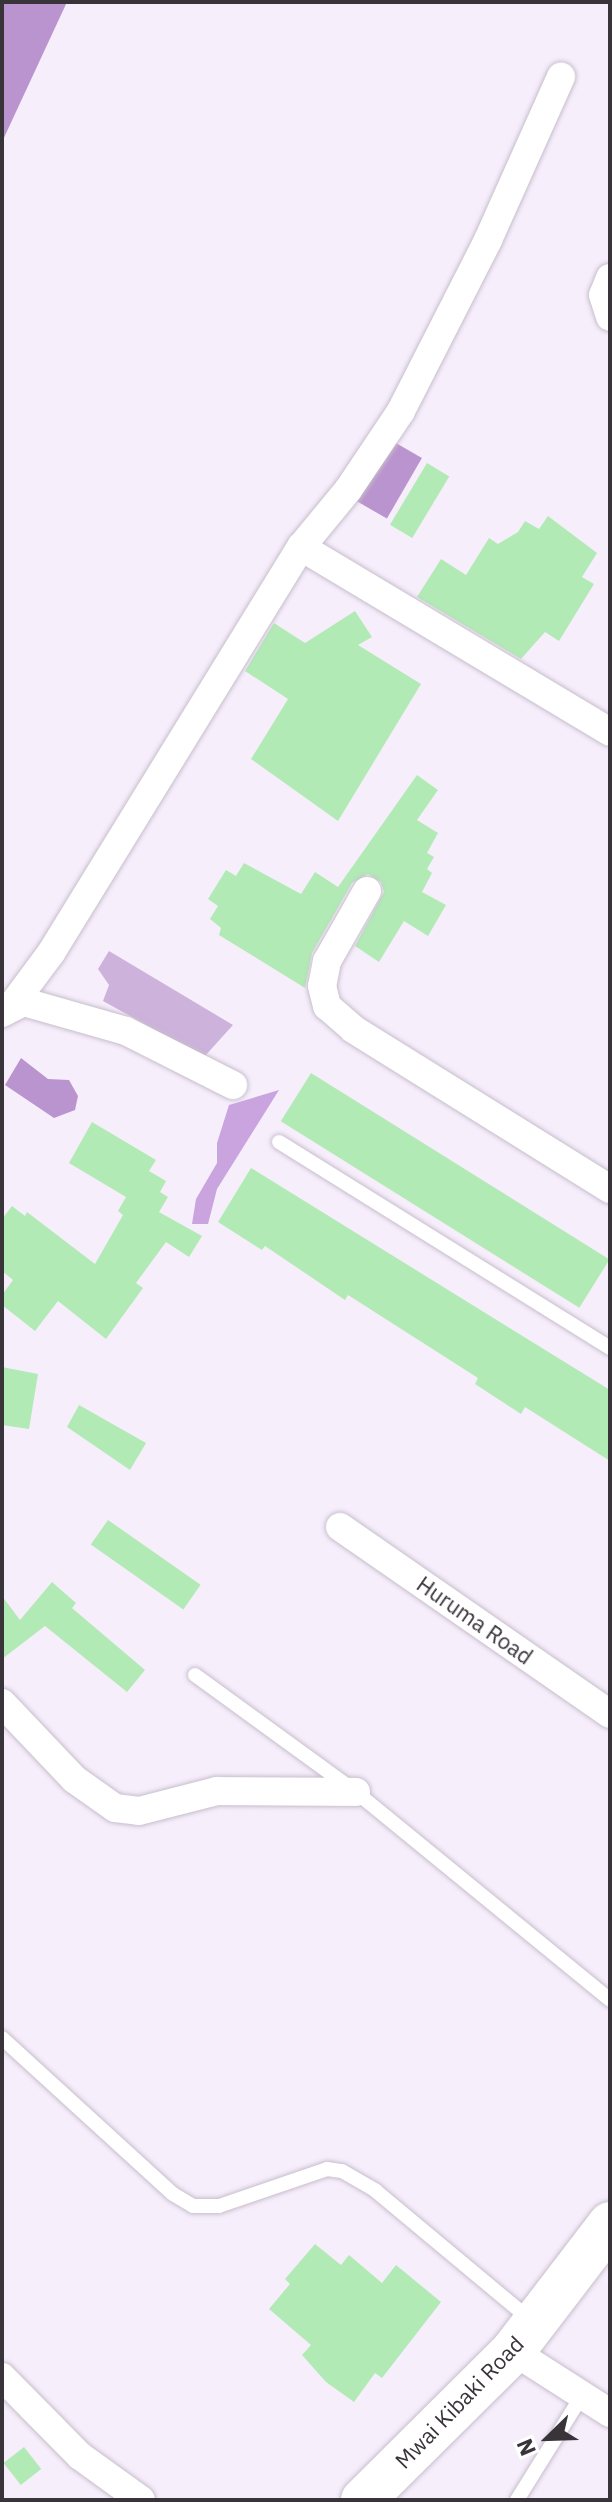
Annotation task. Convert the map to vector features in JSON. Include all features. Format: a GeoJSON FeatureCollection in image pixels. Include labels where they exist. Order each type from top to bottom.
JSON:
{"type":"FeatureCollection","features":[{"type":"Feature","properties":{"kind":"main road","name":"Mwai Kibaki Road"},"geometry":{"type":"LineString","coordinates":[[363,2500],[524,2337],[610,2224]]}},
{"type":"Feature","properties":{"kind":"street"},"geometry":{"type":"LineString","coordinates":[[7,1009],[51,953],[301,547],[348,490],[401,411],[488,240],[561,77]]}},
{"type":"Feature","properties":{"kind":"street"},"geometry":{"type":"LineString","coordinates":[[610,278],[603,295],[610,317]]}},
{"type":"Feature","properties":{"kind":"street"},"geometry":{"type":"LineString","coordinates":[[301,547],[610,732]]}},
{"type":"Feature","properties":{"kind":"street"},"geometry":{"type":"LineString","coordinates":[[367,891],[327,961],[322,986],[327,1006],[353,1029],[610,1189]]}},
{"type":"Feature","properties":{"kind":"street"},"geometry":{"type":"LineString","coordinates":[[7,1009],[24,1002],[126,1031],[233,1085]]}},
{"type":"Feature","properties":{"kind":"street","name":"Huruma Road"},"geometry":{"type":"LineString","coordinates":[[340,1527],[610,1714]]}},
{"type":"Feature","properties":{"kind":"street"},"geometry":{"type":"LineString","coordinates":[[2,1703],[74,1779],[115,1808],[139,1811],[217,1791],[356,1792]]}},
{"type":"Feature","properties":{"kind":"street"},"geometry":{"type":"LineString","coordinates":[[524,2337],[581,2397],[610,2413]]}},
{"type":"Feature","properties":{"kind":"street"},"geometry":{"type":"LineString","coordinates":[[2,2377],[80,2456],[141,2500]]}},
{"type":"Feature","properties":{"kind":"lane"},"geometry":{"type":"LineString","coordinates":[[279,1142],[610,1348]]}},
{"type":"Feature","properties":{"kind":"lane"},"geometry":{"type":"LineString","coordinates":[[195,1675],[356,1792],[610,2000]]}},
{"type":"Feature","properties":{"kind":"lane"},"geometry":{"type":"LineString","coordinates":[[2,2038],[173,2194],[193,2206],[219,2206],[327,2169],[342,2171],[376,2191],[524,2337]]}},
{"type":"Feature","properties":{"kind":"lane"},"geometry":{"type":"LineString","coordinates":[[517,2500],[581,2397]]}},
{"type":"Feature","properties":{"kind":"shaded area"},"geometry":{"type":"Polygon","coordinates":[[[2,2],[67,2],[2,142],[2,2]]]}},
{"type":"Feature","properties":{"kind":"shaded area"},"geometry":{"type":"Polygon","coordinates":[[[389,439],[422,458],[387,519],[354,500],[389,439]]]}},
{"type":"Feature","properties":{"kind":"shaded area"},"geometry":{"type":"Polygon","coordinates":[[[109,951],[233,1025],[204,1057],[103,1001],[109,985],[98,969],[109,951]]]}},
{"type":"Feature","properties":{"kind":"shaded area"},"geometry":{"type":"Polygon","coordinates":[[[21,1058],[48,1079],[69,1080],[78,1096],[75,1110],[54,1118],[5,1085],[21,1058]]]}},
{"type":"Feature","properties":{"kind":"shaded area"},"geometry":{"type":"Polygon","coordinates":[[[279,1090],[217,1189],[208,1224],[192,1224],[196,1199],[217,1163],[217,1143],[229,1105],[279,1090]]]}},
{"type":"Feature","properties":{"kind":"building"},"geometry":{"type":"Polygon","coordinates":[[[427,463],[449,476],[412,538],[390,525],[427,463]]]}},
{"type":"Feature","properties":{"kind":"building"},"geometry":{"type":"Polygon","coordinates":[[[548,516],[597,553],[582,577],[594,584],[559,641],[545,632],[521,659],[417,597],[441,559],[466,575],[489,538],[498,544],[518,532],[525,521],[539,529],[548,516]]]}},
{"type":"Feature","properties":{"kind":"building"},"geometry":{"type":"Polygon","coordinates":[[[355,611],[372,637],[358,645],[421,684],[338,821],[251,759],[288,699],[245,671],[274,623],[305,643],[355,611]]]}},
{"type":"Feature","properties":{"kind":"building"},"geometry":{"type":"Polygon","coordinates":[[[417,775],[438,790],[417,820],[438,833],[427,853],[434,857],[427,869],[432,873],[422,892],[446,905],[428,936],[404,921],[379,962],[355,946],[384,892],[381,882],[368,874],[352,883],[312,953],[305,988],[219,935],[221,928],[210,919],[218,906],[208,899],[226,870],[236,876],[244,863],[301,894],[315,872],[338,887],[417,775]]]}},
{"type":"Feature","properties":{"kind":"building"},"geometry":{"type":"Polygon","coordinates":[[[311,1073],[610,1260],[579,1308],[281,1121],[311,1073]]]}},
{"type":"Feature","properties":{"kind":"building"},"geometry":{"type":"Polygon","coordinates":[[[92,1122],[156,1160],[149,1171],[166,1181],[160,1192],[168,1197],[159,1212],[202,1236],[189,1257],[166,1242],[136,1283],[143,1288],[106,1339],[58,1301],[35,1331],[2,1305],[2,1295],[13,1280],[2,1271],[2,1219],[12,1206],[25,1216],[27,1212],[95,1264],[123,1215],[118,1211],[126,1197],[69,1163],[92,1122]]]}},
{"type":"Feature","properties":{"kind":"building"},"geometry":{"type":"Polygon","coordinates":[[[251,1168],[610,1390],[610,1461],[525,1407],[521,1414],[475,1384],[478,1378],[348,1295],[345,1300],[265,1246],[262,1250],[218,1222],[251,1168]]]}},
{"type":"Feature","properties":{"kind":"building"},"geometry":{"type":"Polygon","coordinates":[[[2,1367],[38,1374],[29,1429],[2,1425],[2,1367]]]}},
{"type":"Feature","properties":{"kind":"building"},"geometry":{"type":"Polygon","coordinates":[[[79,1405],[146,1443],[130,1470],[67,1427],[79,1405]]]}},
{"type":"Feature","properties":{"kind":"building"},"geometry":{"type":"Polygon","coordinates":[[[108,1520],[201,1585],[183,1609],[91,1545],[108,1520]]]}},
{"type":"Feature","properties":{"kind":"building"},"geometry":{"type":"Polygon","coordinates":[[[52,1582],[76,1603],[72,1608],[145,1670],[127,1692],[45,1626],[2,1659],[2,1596],[20,1620],[52,1582]]]}},
{"type":"Feature","properties":{"kind":"building"},"geometry":{"type":"Polygon","coordinates":[[[315,2244],[341,2265],[349,2255],[382,2283],[396,2265],[441,2302],[382,2378],[375,2373],[354,2402],[326,2382],[302,2355],[311,2345],[269,2309],[290,2284],[285,2279],[315,2244]]]}},
{"type":"Feature","properties":{"kind":"building"},"geometry":{"type":"Polygon","coordinates":[[[24,2447],[41,2469],[21,2485],[4,2463],[24,2447]]]}}]}
